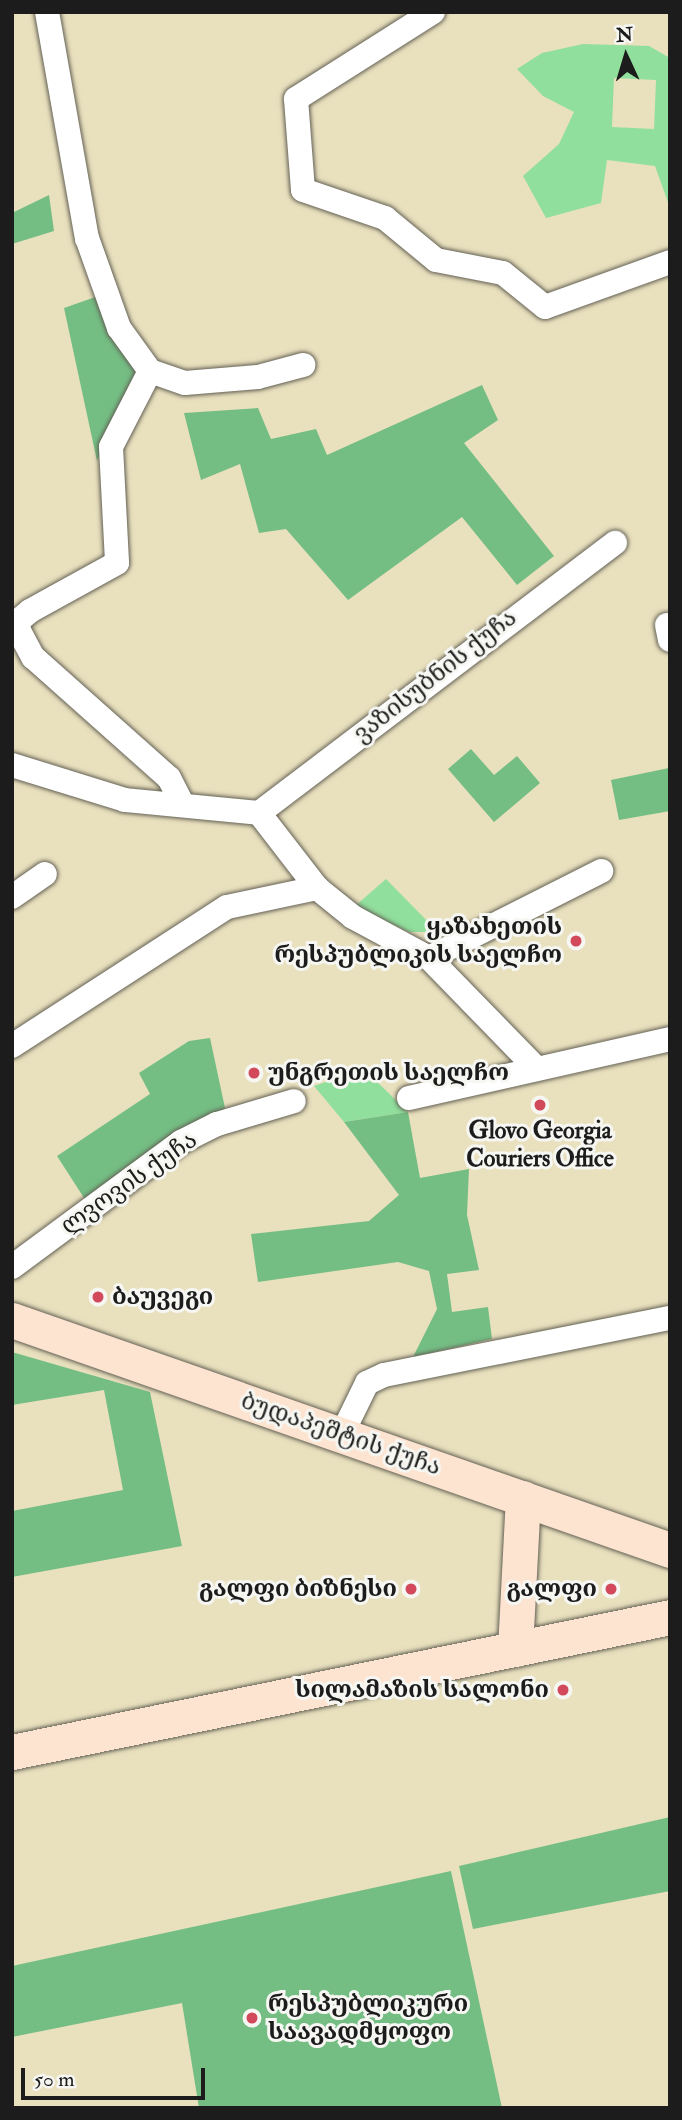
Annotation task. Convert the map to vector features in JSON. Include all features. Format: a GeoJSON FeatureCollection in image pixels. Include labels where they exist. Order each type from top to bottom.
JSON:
{"type":"FeatureCollection","features":[{"type":"Feature","properties":{"kind":"main road","name":"ბუდაპეშტის ქუჩა"},"geometry":{"type":"LineString","coordinates":[[17,1324],[342,1434],[670,1550]]}},
{"type":"Feature","properties":{"kind":"main road"},"geometry":{"type":"LineString","coordinates":[[515,1649],[523,1498]]}},
{"type":"Feature","properties":{"kind":"main road"},"geometry":{"type":"LineString","coordinates":[[12,1752],[670,1617]]}},
{"type":"Feature","properties":{"kind":"street"},"geometry":{"type":"LineString","coordinates":[[47,12],[87,238],[119,328],[150,371],[184,383],[258,377],[303,365]]}},
{"type":"Feature","properties":{"kind":"street"},"geometry":{"type":"LineString","coordinates":[[433,12],[296,99],[303,190],[385,218],[436,260],[503,272],[545,307],[670,262]]}},
{"type":"Feature","properties":{"kind":"street"},"geometry":{"type":"LineString","coordinates":[[150,371],[111,447],[117,564],[18,621],[33,657],[169,778],[181,802]]}},
{"type":"Feature","properties":{"kind":"street","name":"ვაზისუბნის ქუჩა"},"geometry":{"type":"LineString","coordinates":[[259,813],[615,542]]}},
{"type":"Feature","properties":{"kind":"street"},"geometry":{"type":"LineString","coordinates":[[12,765],[125,800],[181,802],[259,813],[317,888],[353,917],[429,958],[535,1067]]}},
{"type":"Feature","properties":{"kind":"street"},"geometry":{"type":"LineString","coordinates":[[429,958],[601,871]]}},
{"type":"Feature","properties":{"kind":"street"},"geometry":{"type":"LineString","coordinates":[[12,897],[45,874]]}},
{"type":"Feature","properties":{"kind":"street"},"geometry":{"type":"LineString","coordinates":[[12,1046],[227,907],[317,888]]}},
{"type":"Feature","properties":{"kind":"street"},"geometry":{"type":"LineString","coordinates":[[409,1098],[535,1067],[670,1039]]}},
{"type":"Feature","properties":{"kind":"street","name":"ლვოვის ქუჩა"},"geometry":{"type":"LineString","coordinates":[[12,1267],[181,1142],[217,1124],[294,1101]]}},
{"type":"Feature","properties":{"kind":"street"},"geometry":{"type":"LineString","coordinates":[[342,1434],[367,1383],[384,1374],[670,1318]]}},
{"type":"Feature","properties":{"kind":"green space"},"geometry":{"type":"Polygon","coordinates":[[[583,44],[649,46],[670,58],[670,208],[655,166],[607,160],[601,203],[546,218],[523,176],[559,144],[574,112],[543,96],[517,69],[542,53],[583,44]],[[614,78],[612,127],[654,129],[656,80],[614,78]]]}},
{"type":"Feature","properties":{"kind":"green space"},"geometry":{"type":"Polygon","coordinates":[[[49,195],[54,231],[12,244],[12,213],[49,195]]]}},
{"type":"Feature","properties":{"kind":"green space"},"geometry":{"type":"Polygon","coordinates":[[[101,295],[136,372],[97,461],[64,308],[101,295]]]}},
{"type":"Feature","properties":{"kind":"green space"},"geometry":{"type":"Polygon","coordinates":[[[482,385],[498,420],[464,443],[554,556],[517,585],[462,517],[348,600],[286,529],[259,533],[240,464],[201,480],[184,413],[258,408],[271,439],[316,429],[327,455],[482,385]]]}},
{"type":"Feature","properties":{"kind":"green space"},"geometry":{"type":"Polygon","coordinates":[[[471,749],[494,775],[517,756],[540,783],[494,822],[448,769],[471,749]]]}},
{"type":"Feature","properties":{"kind":"green space"},"geometry":{"type":"Polygon","coordinates":[[[669,768],[670,811],[619,820],[611,780],[669,768]]]}},
{"type":"Feature","properties":{"kind":"green space"},"geometry":{"type":"Polygon","coordinates":[[[386,879],[438,932],[409,932],[354,907],[386,879]]]}},
{"type":"Feature","properties":{"kind":"green space"},"geometry":{"type":"Polygon","coordinates":[[[210,1038],[225,1108],[86,1201],[57,1156],[150,1094],[139,1073],[189,1041],[210,1038]]]}},
{"type":"Feature","properties":{"kind":"green space"},"geometry":{"type":"Polygon","coordinates":[[[364,1069],[408,1112],[344,1122],[314,1086],[364,1069]]]}},
{"type":"Feature","properties":{"kind":"green space"},"geometry":{"type":"Polygon","coordinates":[[[408,1112],[420,1178],[469,1169],[467,1215],[479,1270],[447,1274],[452,1312],[488,1307],[492,1339],[413,1357],[437,1309],[429,1271],[398,1262],[258,1282],[251,1234],[369,1221],[399,1195],[344,1122],[408,1112]]]}},
{"type":"Feature","properties":{"kind":"green space"},"geometry":{"type":"Polygon","coordinates":[[[12,1352],[150,1392],[182,1546],[12,1577],[12,1511],[123,1490],[104,1390],[12,1405],[12,1352]]]}},
{"type":"Feature","properties":{"kind":"green space"},"geometry":{"type":"Polygon","coordinates":[[[670,1817],[670,1891],[473,1929],[459,1866],[670,1817]]]}},
{"type":"Feature","properties":{"kind":"green space","name":"რესპუბლიკური საავადმყოფო"},"geometry":{"type":"Polygon","coordinates":[[[451,1871],[502,2108],[199,2108],[182,2003],[12,2037],[12,1966],[451,1871]]]}},
{"type":"Feature","properties":{"kind":"place","name":"ყაზახეთის რესპუბლიკის საელჩო"},"geometry":{"type":"Point","coordinates":[576,941]}},
{"type":"Feature","properties":{"kind":"place","name":"უნგრეთის საელჩო"},"geometry":{"type":"Point","coordinates":[254,1073]}},
{"type":"Feature","properties":{"kind":"place","name":"Glovo Georgia Couriers Office"},"geometry":{"type":"Point","coordinates":[540,1105]}},
{"type":"Feature","properties":{"kind":"place","name":"ბაუვეგი"},"geometry":{"type":"Point","coordinates":[98,1297]}},
{"type":"Feature","properties":{"kind":"place","name":"გალფი ბიზნესი"},"geometry":{"type":"Point","coordinates":[411,1589]}},
{"type":"Feature","properties":{"kind":"place","name":"გალფი"},"geometry":{"type":"Point","coordinates":[611,1589]}},
{"type":"Feature","properties":{"kind":"place","name":"სილამაზის სალონი"},"geometry":{"type":"Point","coordinates":[563,1690]}},
{"type":"Feature","properties":{"kind":"place","name":"რესპუბლიკური საავადმყოფო"},"geometry":{"type":"Point","coordinates":[252,2018]}}]}
